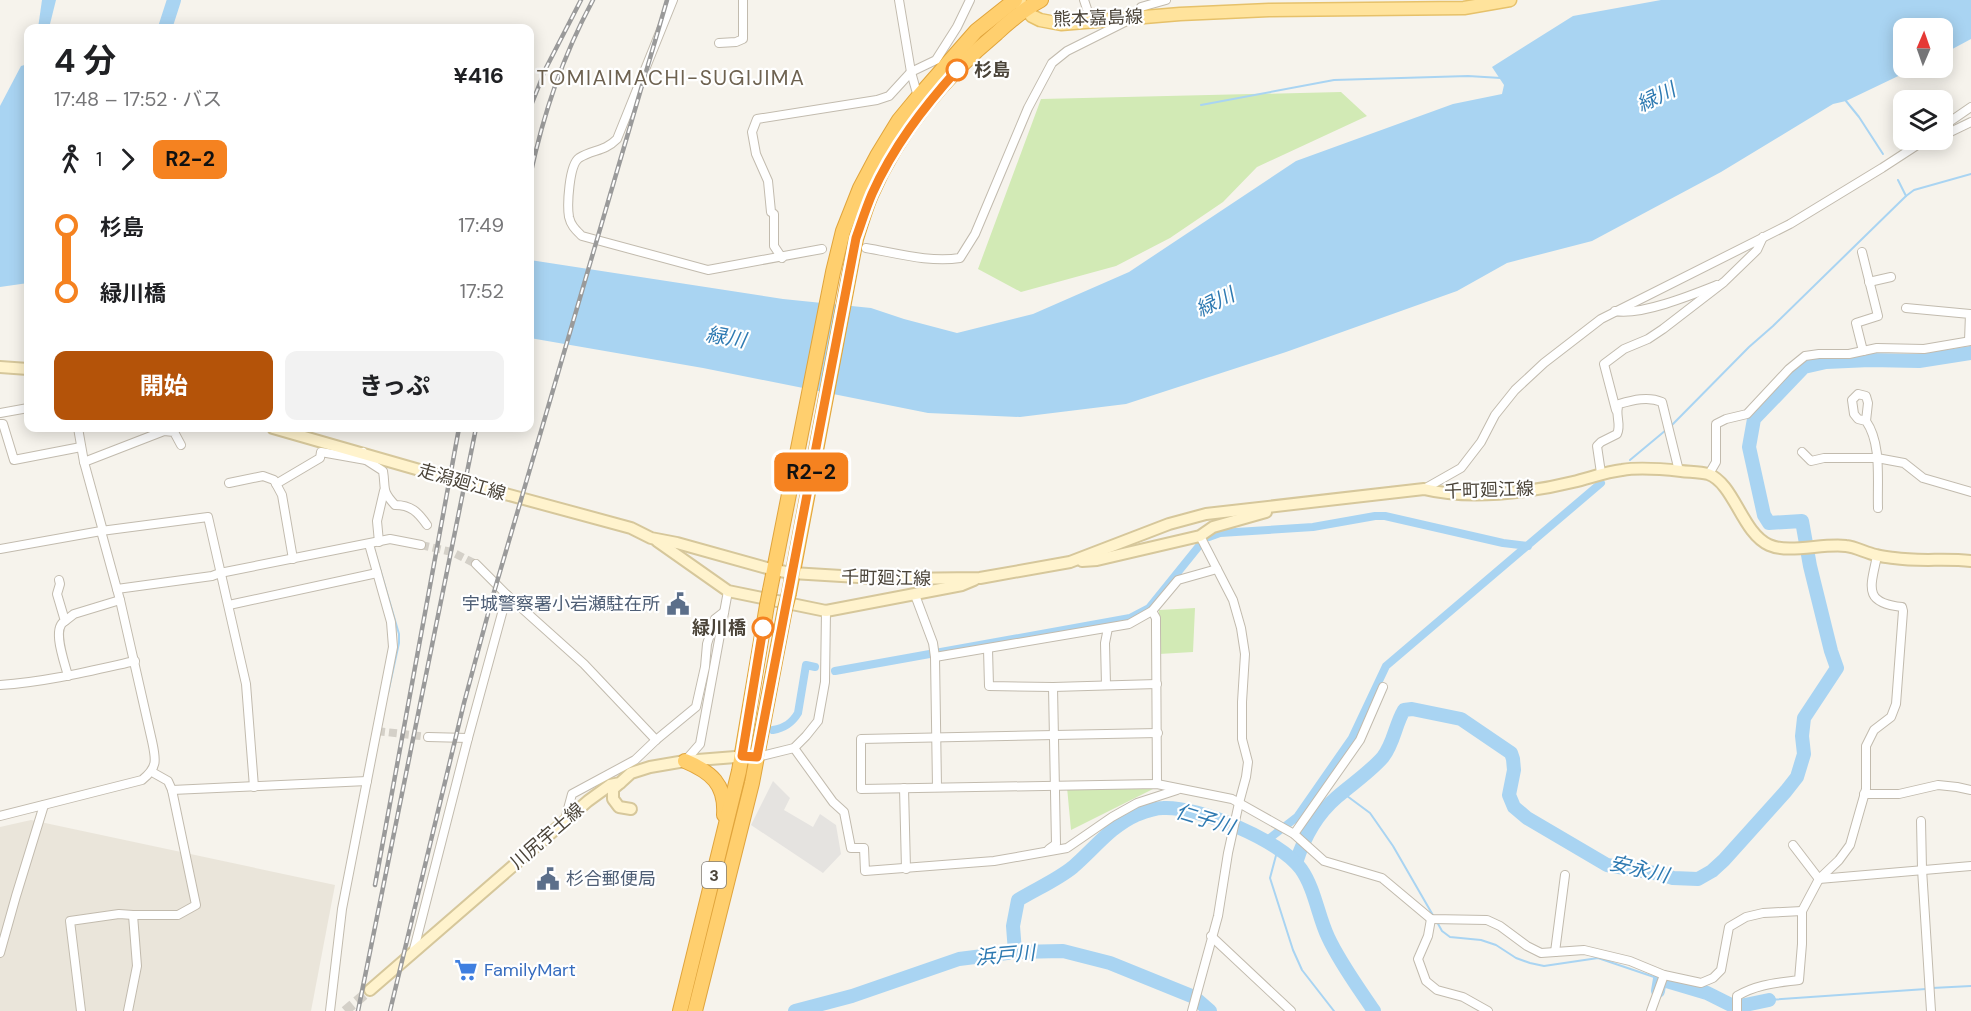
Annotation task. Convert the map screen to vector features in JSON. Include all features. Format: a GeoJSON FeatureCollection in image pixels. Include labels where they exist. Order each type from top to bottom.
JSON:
{"type":"FeatureCollection","features":[{"type":"Feature","properties":{"kind":"highway","name":"3"},"geometry":{"type":"LineString","coordinates":[[680,1011],[742,756],[770,590],[843,231],[860,188],[899,120],[918,97],[976,31],[1019,3],[1041,0]]}},
{"type":"Feature","properties":{"kind":"highway","name":"3"},"geometry":{"type":"LineString","coordinates":[[695,1011],[752,783],[856,238],[871,195],[906,132],[957,70],[984,44],[1019,3]]}},
{"type":"Feature","properties":{"kind":"highway"},"geometry":{"type":"LineString","coordinates":[[685,761],[708,772],[718,784],[723,795],[723,838]]}},
{"type":"Feature","properties":{"kind":"main road","name":"熊本嘉島線"},"geometry":{"type":"LineString","coordinates":[[1019,3],[1032,16],[1060,24],[1135,17],[1269,10],[1464,8],[1510,0]]}},
{"type":"Feature","properties":{"kind":"main road"},"geometry":{"type":"LineString","coordinates":[[0,367],[24,369]]}},
{"type":"Feature","properties":{"kind":"main road","name":"走潟廻江線"},"geometry":{"type":"LineString","coordinates":[[286,432],[365,456],[631,528],[651,538],[728,591],[826,611]]}},
{"type":"Feature","properties":{"kind":"main road","name":"千町廻江線"},"geometry":{"type":"LineString","coordinates":[[792,569],[891,579],[980,578],[1070,562],[1176,521],[1206,514],[1424,489],[1437,492],[1485,494],[1516,491],[1574,482],[1601,473],[1625,469],[1708,474]]}},
{"type":"Feature","properties":{"kind":"main road"},"geometry":{"type":"LineString","coordinates":[[1708,474],[1726,490],[1760,541],[1772,547],[1844,545],[1877,556],[1898,559],[1971,561]]}},
{"type":"Feature","properties":{"kind":"main road"},"geometry":{"type":"LineString","coordinates":[[1070,562],[1097,560],[1200,536],[1213,527],[1291,504]]}},
{"type":"Feature","properties":{"kind":"main road","name":"走潟廻江線"},"geometry":{"type":"LineString","coordinates":[[651,538],[792,569]]}},
{"type":"Feature","properties":{"kind":"main road","name":"千町廻江線"},"geometry":{"type":"LineString","coordinates":[[826,611],[962,585],[980,578]]}},
{"type":"Feature","properties":{"kind":"main road","name":"川尻宇土線"},"geometry":{"type":"LineString","coordinates":[[370,990],[565,821],[610,785],[620,783],[631,773],[685,761],[742,756],[757,757]]}},
{"type":"Feature","properties":{"kind":"main road"},"geometry":{"type":"LineString","coordinates":[[620,783],[614,789],[613,799],[619,807],[631,809]]}},
{"type":"Feature","properties":{"kind":"street"},"geometry":{"type":"LineString","coordinates":[[673,0],[617,139],[609,148],[578,159],[573,166],[568,201],[569,218],[573,227],[582,236],[708,270],[822,249]]}},
{"type":"Feature","properties":{"kind":"street"},"geometry":{"type":"LineString","coordinates":[[719,43],[736,42],[743,39],[743,0]]}},
{"type":"Feature","properties":{"kind":"street"},"geometry":{"type":"LineString","coordinates":[[899,0],[911,72],[918,97]]}},
{"type":"Feature","properties":{"kind":"street"},"geometry":{"type":"LineString","coordinates":[[782,258],[774,246],[774,214],[771,212],[768,181],[756,154],[752,132],[757,119],[877,100],[889,96],[911,72],[936,60],[957,27],[970,0]]}},
{"type":"Feature","properties":{"kind":"street"},"geometry":{"type":"LineString","coordinates":[[1084,0],[1089,15],[1095,21]]}},
{"type":"Feature","properties":{"kind":"street"},"geometry":{"type":"LineString","coordinates":[[866,248],[950,260],[960,258],[975,234],[1028,108],[1052,63],[1067,51],[1135,17],[1141,7],[1166,0]]}},
{"type":"Feature","properties":{"kind":"street"},"geometry":{"type":"LineString","coordinates":[[1953,120],[1971,108]]}},
{"type":"Feature","properties":{"kind":"street"},"geometry":{"type":"LineString","coordinates":[[1953,131],[1971,122]]}},
{"type":"Feature","properties":{"kind":"street"},"geometry":{"type":"LineString","coordinates":[[1424,489],[1461,468],[1515,390],[1544,363],[1601,320],[1790,224],[1850,189],[1908,150]]}},
{"type":"Feature","properties":{"kind":"street"},"geometry":{"type":"LineString","coordinates":[[1601,473],[1597,446],[1617,434],[1620,429],[1604,364],[1624,349],[1648,339],[1663,329],[1724,282],[1757,250],[1763,237]]}},
{"type":"Feature","properties":{"kind":"street"},"geometry":{"type":"LineString","coordinates":[[1862,252],[1878,316],[1856,323],[1863,351]]}},
{"type":"Feature","properties":{"kind":"street"},"geometry":{"type":"LineString","coordinates":[[1869,282],[1891,277]]}},
{"type":"Feature","properties":{"kind":"street"},"geometry":{"type":"LineString","coordinates":[[1615,311],[1627,314],[1686,297],[1724,282]]}},
{"type":"Feature","properties":{"kind":"street"},"geometry":{"type":"LineString","coordinates":[[1708,474],[1716,462],[1716,424],[1747,414],[1789,369],[1806,356],[1848,354],[1877,348],[1924,349],[1970,341],[1970,314],[1906,308]]}},
{"type":"Feature","properties":{"kind":"street"},"geometry":{"type":"LineString","coordinates":[[1616,410],[1619,404],[1637,399],[1655,399],[1662,402],[1679,471]]}},
{"type":"Feature","properties":{"kind":"street"},"geometry":{"type":"LineString","coordinates":[[0,412],[24,409]]}},
{"type":"Feature","properties":{"kind":"street"},"geometry":{"type":"LineString","coordinates":[[1866,421],[1872,429],[1877,458],[1878,508]]}},
{"type":"Feature","properties":{"kind":"street"},"geometry":{"type":"LineString","coordinates":[[0,424],[3,424],[14,460],[81,447]]}},
{"type":"Feature","properties":{"kind":"street"},"geometry":{"type":"LineString","coordinates":[[0,816],[142,780],[152,772],[156,760],[135,661],[84,462],[79,432]]}},
{"type":"Feature","properties":{"kind":"street"},"geometry":{"type":"LineString","coordinates":[[84,462],[161,432]]}},
{"type":"Feature","properties":{"kind":"street"},"geometry":{"type":"LineString","coordinates":[[174,432],[181,445]]}},
{"type":"Feature","properties":{"kind":"street"},"geometry":{"type":"LineString","coordinates":[[276,484],[311,465],[320,458],[321,452],[365,456],[383,471],[384,491],[377,521],[379,542]]}},
{"type":"Feature","properties":{"kind":"street"},"geometry":{"type":"LineString","coordinates":[[1802,452],[1811,461],[1824,458],[1877,458],[1904,463],[1923,478],[1971,492]]}},
{"type":"Feature","properties":{"kind":"street"},"geometry":{"type":"LineString","coordinates":[[229,483],[263,476],[274,480],[282,495],[293,559]]}},
{"type":"Feature","properties":{"kind":"street"},"geometry":{"type":"LineString","coordinates":[[384,491],[395,505],[406,505],[420,515],[427,525]]}},
{"type":"Feature","properties":{"kind":"street"},"geometry":{"type":"LineString","coordinates":[[0,549],[102,531],[208,517],[248,697],[254,787]]}},
{"type":"Feature","properties":{"kind":"street"},"geometry":{"type":"LineString","coordinates":[[1192,1011],[1218,916],[1228,853],[1248,762],[1242,739],[1245,654],[1241,628],[1233,600],[1200,536]]}},
{"type":"Feature","properties":{"kind":"street"},"geometry":{"type":"LineString","coordinates":[[117,590],[212,576],[390,539],[421,544]]}},
{"type":"Feature","properties":{"kind":"street"},"geometry":{"type":"LineString","coordinates":[[330,1011],[342,909],[393,647],[391,622],[369,544]]}},
{"type":"Feature","properties":{"kind":"street"},"geometry":{"type":"LineString","coordinates":[[1737,1011],[1737,996],[1744,992],[1759,986],[1798,980],[1803,944],[1802,911],[1819,879],[1839,860],[1850,845],[1864,794],[1866,746],[1874,730],[1891,717],[1896,704],[1904,611],[1902,607],[1880,602],[1872,594],[1877,556]]}},
{"type":"Feature","properties":{"kind":"street"},"geometry":{"type":"LineString","coordinates":[[476,564],[584,664],[656,740]]}},
{"type":"Feature","properties":{"kind":"street"},"geometry":{"type":"LineString","coordinates":[[935,657],[1129,624],[1152,611],[1178,580],[1217,568]]}},
{"type":"Feature","properties":{"kind":"street"},"geometry":{"type":"LineString","coordinates":[[229,605],[377,573]]}},
{"type":"Feature","properties":{"kind":"street"},"geometry":{"type":"LineString","coordinates":[[59,580],[57,594],[65,621]]}},
{"type":"Feature","properties":{"kind":"street"},"geometry":{"type":"LineString","coordinates":[[685,761],[700,744],[728,591]]}},
{"type":"Feature","properties":{"kind":"street"},"geometry":{"type":"LineString","coordinates":[[413,953],[507,595]]}},
{"type":"Feature","properties":{"kind":"street"},"geometry":{"type":"LineString","coordinates":[[915,595],[933,643],[935,657],[937,787]]}},
{"type":"Feature","properties":{"kind":"street"},"geometry":{"type":"LineString","coordinates":[[68,676],[58,630],[61,623],[74,614],[120,600]]}},
{"type":"Feature","properties":{"kind":"street"},"geometry":{"type":"LineString","coordinates":[[757,757],[794,748],[818,721],[825,682],[826,611]]}},
{"type":"Feature","properties":{"kind":"street"},"geometry":{"type":"LineString","coordinates":[[1152,611],[1156,618],[1157,783]]}},
{"type":"Feature","properties":{"kind":"street"},"geometry":{"type":"LineString","coordinates":[[565,821],[572,794],[635,760],[696,707],[708,642],[716,619],[724,612]]}},
{"type":"Feature","properties":{"kind":"street"},"geometry":{"type":"LineString","coordinates":[[1106,685],[1105,642],[1108,628]]}},
{"type":"Feature","properties":{"kind":"street"},"geometry":{"type":"LineString","coordinates":[[988,649],[989,686],[1157,684]]}},
{"type":"Feature","properties":{"kind":"street"},"geometry":{"type":"LineString","coordinates":[[0,685],[25,684],[135,661]]}},
{"type":"Feature","properties":{"kind":"street"},"geometry":{"type":"LineString","coordinates":[[1042,852],[1056,844],[1053,687]]}},
{"type":"Feature","properties":{"kind":"street"},"geometry":{"type":"LineString","coordinates":[[1294,834],[1360,740],[1383,687]]}},
{"type":"Feature","properties":{"kind":"street"},"geometry":{"type":"LineString","coordinates":[[1158,733],[861,739],[861,789],[1157,783],[1180,790],[1209,793],[1239,802],[1294,834],[1324,861],[1382,878],[1431,919],[1487,920],[1541,953],[1584,950],[1630,961],[1664,975],[1701,983],[1713,978],[1721,970],[1729,927],[1746,917],[1764,913],[1802,911]]}},
{"type":"Feature","properties":{"kind":"street"},"geometry":{"type":"LineString","coordinates":[[428,737],[468,738]]}},
{"type":"Feature","properties":{"kind":"street"},"geometry":{"type":"LineString","coordinates":[[794,748],[833,802],[844,812],[851,849],[864,848],[865,871],[994,861],[1067,848],[1137,803],[1180,790]]}},
{"type":"Feature","properties":{"kind":"street"},"geometry":{"type":"LineString","coordinates":[[81,1011],[70,921],[119,914],[178,915],[196,905],[172,790],[168,781],[152,772]]}},
{"type":"Feature","properties":{"kind":"street"},"geometry":{"type":"LineString","coordinates":[[172,790],[366,781]]}},
{"type":"Feature","properties":{"kind":"street"},"geometry":{"type":"LineString","coordinates":[[1864,794],[1899,794],[1938,785],[1971,790]]}},
{"type":"Feature","properties":{"kind":"street"},"geometry":{"type":"LineString","coordinates":[[904,788],[906,869]]}},
{"type":"Feature","properties":{"kind":"street"},"geometry":{"type":"LineString","coordinates":[[0,953],[44,806]]}},
{"type":"Feature","properties":{"kind":"street"},"geometry":{"type":"LineString","coordinates":[[1921,821],[1931,1011]]}},
{"type":"Feature","properties":{"kind":"street"},"geometry":{"type":"LineString","coordinates":[[1793,845],[1819,879]]}},
{"type":"Feature","properties":{"kind":"street"},"geometry":{"type":"LineString","coordinates":[[1819,879],[1971,866]]}},
{"type":"Feature","properties":{"kind":"street"},"geometry":{"type":"LineString","coordinates":[[1555,952],[1565,875]]}},
{"type":"Feature","properties":{"kind":"street"},"geometry":{"type":"LineString","coordinates":[[128,1011],[137,966],[133,915]]}},
{"type":"Feature","properties":{"kind":"street"},"geometry":{"type":"LineString","coordinates":[[1431,919],[1428,936],[1418,958],[1426,981],[1437,990],[1463,997],[1488,1011]]}},
{"type":"Feature","properties":{"kind":"street"},"geometry":{"type":"LineString","coordinates":[[1211,936],[1291,1011]]}},
{"type":"Feature","properties":{"kind":"street"},"geometry":{"type":"LineString","coordinates":[[1651,1011],[1664,975]]}},
{"type":"Feature","properties":{"kind":"shaded area"},"geometry":{"type":"Polygon","coordinates":[[[773,781],[790,798],[784,810],[813,827],[820,814],[836,825],[841,854],[823,873],[751,825],[773,781]]]}},
{"type":"Feature","properties":{"kind":"shaded area"},"geometry":{"type":"Polygon","coordinates":[[[31,820],[335,885],[311,1011],[0,1011],[0,827],[31,820]]]}},
{"type":"Feature","properties":{"kind":"green space"},"geometry":{"type":"Polygon","coordinates":[[[1341,92],[1367,116],[1257,167],[1223,202],[1170,238],[1116,266],[1021,292],[978,269],[1041,99],[1341,92]]]}},
{"type":"Feature","properties":{"kind":"green space"},"geometry":{"type":"Polygon","coordinates":[[[1195,608],[1193,652],[1159,654],[1159,610],[1195,608]]]}},
{"type":"Feature","properties":{"kind":"green space"},"geometry":{"type":"Polygon","coordinates":[[[1159,786],[1071,830],[1067,787],[1159,786]]]}},
{"type":"Feature","properties":{"kind":"water"},"geometry":{"type":"Polygon","coordinates":[[[42,0],[56,0],[50,24],[39,24],[42,0]]]}},
{"type":"Feature","properties":{"kind":"water","name":"緑川"},"geometry":{"type":"Polygon","coordinates":[[[1661,0],[1971,0],[1971,39],[1953,49],[1953,18],[1893,18],[1894,78],[1846,101],[1833,104],[1721,172],[1592,241],[1507,263],[1457,291],[1286,352],[1126,404],[1020,417],[928,413],[703,368],[534,339],[534,261],[783,299],[871,308],[957,333],[1033,314],[1129,272],[1296,161],[1453,104],[1502,94],[1504,85],[1492,67],[1573,16],[1661,0]]]}},
{"type":"Feature","properties":{"kind":"water"},"geometry":{"type":"Polygon","coordinates":[[[24,65],[24,284],[0,287],[0,106],[21,66],[24,65]]]}},
{"type":"Feature","properties":{"kind":"waterway"},"geometry":{"type":"LineString","coordinates":[[166,24],[174,0]]}},
{"type":"Feature","properties":{"kind":"waterway"},"geometry":{"type":"LineString","coordinates":[[1201,105],[1334,80],[1468,76],[1501,78]]}},
{"type":"Feature","properties":{"kind":"waterway"},"geometry":{"type":"LineString","coordinates":[[1846,101],[1883,154]]}},
{"type":"Feature","properties":{"kind":"waterway"},"geometry":{"type":"LineString","coordinates":[[1906,196],[1914,190],[1971,174]]}},
{"type":"Feature","properties":{"kind":"waterway"},"geometry":{"type":"LineString","coordinates":[[1670,427],[1749,347],[1906,196],[1898,180]]}},
{"type":"Feature","properties":{"kind":"waterway","name":"安永川"},"geometry":{"type":"LineString","coordinates":[[1296,863],[1307,835],[1317,819],[1330,804],[1383,757],[1390,746],[1404,710],[1412,709],[1461,719],[1511,753],[1514,770],[1509,795],[1514,807],[1527,818],[1607,865],[1673,878],[1698,879],[1712,871],[1797,777],[1804,754],[1802,736],[1804,718],[1837,668],[1810,566],[1802,521],[1769,523],[1764,515],[1749,447],[1754,419],[1804,367],[1826,362],[1919,361],[1971,353]]}},
{"type":"Feature","properties":{"kind":"waterway"},"geometry":{"type":"LineString","coordinates":[[1630,460],[1666,430]]}},
{"type":"Feature","properties":{"kind":"waterway"},"geometry":{"type":"LineString","coordinates":[[1266,841],[1297,817],[1352,738],[1386,666],[1601,483]]}},
{"type":"Feature","properties":{"kind":"waterway"},"geometry":{"type":"LineString","coordinates":[[1209,537],[1220,533],[1313,527],[1385,516],[1503,543],[1528,546]]}},
{"type":"Feature","properties":{"kind":"waterway"},"geometry":{"type":"LineString","coordinates":[[373,545],[399,634],[388,693]]}},
{"type":"Feature","properties":{"kind":"waterway"},"geometry":{"type":"LineString","coordinates":[[835,671],[1130,618],[1149,608],[1199,546]]}},
{"type":"Feature","properties":{"kind":"waterway"},"geometry":{"type":"LineString","coordinates":[[773,730],[785,726],[796,717],[806,665],[815,667]]}},
{"type":"Feature","properties":{"kind":"waterway"},"geometry":{"type":"LineString","coordinates":[[1343,793],[1370,813],[1393,846],[1434,917]]}},
{"type":"Feature","properties":{"kind":"waterway","name":"仁子川"},"geometry":{"type":"LineString","coordinates":[[1015,952],[1013,926],[1018,900],[1067,872],[1127,820],[1149,810],[1178,809],[1217,819],[1257,836],[1276,847],[1301,869],[1333,947],[1374,1011]]}},
{"type":"Feature","properties":{"kind":"waterway"},"geometry":{"type":"LineString","coordinates":[[1278,848],[1270,878],[1293,950],[1302,970],[1334,1011]]}},
{"type":"Feature","properties":{"kind":"waterway"},"geometry":{"type":"LineString","coordinates":[[1437,922],[1442,931],[1450,937],[1481,940],[1496,945],[1516,958],[1530,963],[1544,966],[1598,958],[1660,979]]}},
{"type":"Feature","properties":{"kind":"waterway","name":"浜戸川"},"geometry":{"type":"LineString","coordinates":[[795,1011],[852,996],[959,959],[1015,952],[1063,951],[1110,963],[1194,997],[1210,1011]]}},
{"type":"Feature","properties":{"kind":"waterway","name":"仁子川"},"geometry":{"type":"LineString","coordinates":[[1658,991],[1660,979],[1707,993],[1735,1007],[1769,1000]]}},
{"type":"Feature","properties":{"kind":"waterway"},"geometry":{"type":"LineString","coordinates":[[1932,988],[1971,986]]}},
{"type":"Feature","properties":{"kind":"waterway"},"geometry":{"type":"LineString","coordinates":[[1769,1000],[1926,989]]}},
{"type":"Feature","properties":{"kind":"tunnel"},"geometry":{"type":"LineString","coordinates":[[421,545],[452,552],[476,564]]}},
{"type":"Feature","properties":{"kind":"tunnel"},"geometry":{"type":"LineString","coordinates":[[377,731],[428,737]]}},
{"type":"Feature","properties":{"kind":"tunnel"},"geometry":{"type":"LineString","coordinates":[[345,1011],[370,990]]}},
{"type":"Feature","properties":{"kind":"railway"},"geometry":{"type":"LineString","coordinates":[[534,98],[546,68],[581,0]]}},
{"type":"Feature","properties":{"kind":"railway"},"geometry":{"type":"LineString","coordinates":[[534,159],[555,86],[572,43],[593,0]]}},
{"type":"Feature","properties":{"kind":"railway"},"geometry":{"type":"LineString","coordinates":[[390,1011],[464,703],[492,599],[667,0]]}},
{"type":"Feature","properties":{"kind":"railway"},"geometry":{"type":"LineString","coordinates":[[375,885],[458,432]]}},
{"type":"Feature","properties":{"kind":"railway"},"geometry":{"type":"LineString","coordinates":[[358,1011],[475,432]]}},
{"type":"Feature","properties":{"kind":"bus line","name":"R2-2"},"geometry":{"type":"LineString","coordinates":[[763,628],[742,756],[757,757],[856,238],[871,195],[895,150],[931,99],[957,70]]}},
{"type":"Feature","properties":{"kind":"place","name":"杉島"},"geometry":{"type":"Point","coordinates":[957,70]}},
{"type":"Feature","properties":{"kind":"place","name":"宇城警察署小岩瀬駐在所"},"geometry":{"type":"Point","coordinates":[678,604]}},
{"type":"Feature","properties":{"kind":"place","name":"緑川橋"},"geometry":{"type":"Point","coordinates":[763,628]}},
{"type":"Feature","properties":{"kind":"place","name":"杉合郵便局"},"geometry":{"type":"Point","coordinates":[548,879]}},
{"type":"Feature","properties":{"kind":"place","name":"FamilyMart"},"geometry":{"type":"Point","coordinates":[466,970]}},
{"type":"Feature","properties":{"kind":"district","name":"TOMIAIMACHI-SUGIJIMA"},"geometry":{"type":"Point","coordinates":[671,78]}}]}
